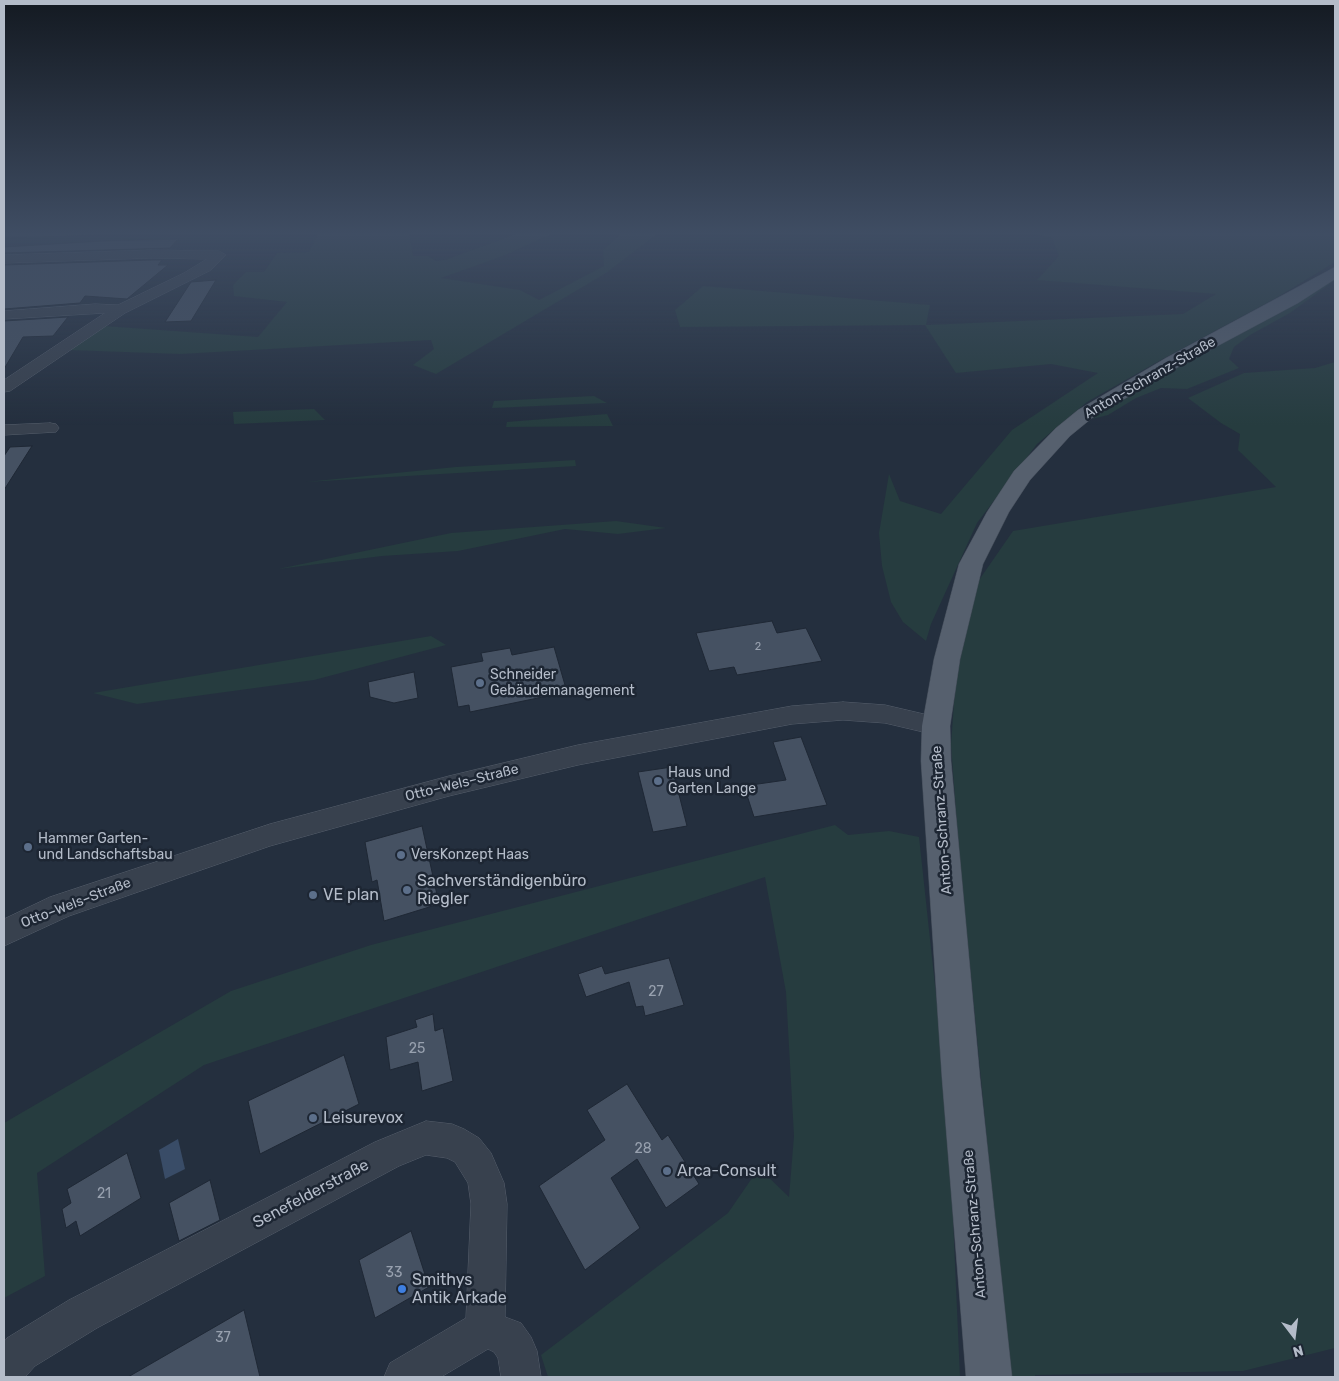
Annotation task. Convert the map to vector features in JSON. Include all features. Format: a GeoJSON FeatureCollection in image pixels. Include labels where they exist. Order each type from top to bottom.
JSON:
{"type":"FeatureCollection","features":[{"type":"Feature","properties":{"kind":"main road","name":"Anton-Schranz-Straße"},"geometry":{"type":"LineString","coordinates":[[989,1377],[961,1078],[945,864],[938,797],[936,726],[947,659],[971,564],[998,512],[1022,476],[1063,432],[1085,414],[1173,362],[1296,296]]}},
{"type":"Feature","properties":{"kind":"street"},"geometry":{"type":"LineString","coordinates":[[4,387],[120,310],[148,296]]}},
{"type":"Feature","properties":{"kind":"street"},"geometry":{"type":"LineString","coordinates":[[4,315],[95,308],[120,310]]}},
{"type":"Feature","properties":{"kind":"street"},"geometry":{"type":"LineString","coordinates":[[4,430],[50,428]]}},
{"type":"Feature","properties":{"kind":"street","name":"Otto–Wels–Straße"},"geometry":{"type":"LineString","coordinates":[[4,933],[60,906],[270,835],[441,788],[578,755],[792,716],[843,711],[885,714],[936,726]]}},
{"type":"Feature","properties":{"kind":"street","name":"Senefelderstraße"},"geometry":{"type":"LineString","coordinates":[[4,1371],[21,1352],[83,1314],[386,1154],[426,1138],[452,1141],[467,1150],[479,1165],[486,1183],[489,1204],[485,1329]]}},
{"type":"Feature","properties":{"kind":"street"},"geometry":{"type":"LineString","coordinates":[[404,1377],[485,1329],[507,1337],[516,1351],[521,1377]]}},
{"type":"Feature","properties":{"kind":"green space"},"geometry":{"type":"Polygon","coordinates":[[[238,296],[532,296],[539,300],[546,296],[567,296],[436,374],[413,365],[434,349],[431,340],[180,354],[68,350],[104,326],[258,337],[287,302],[238,296]]]}},
{"type":"Feature","properties":{"kind":"green space"},"geometry":{"type":"Polygon","coordinates":[[[691,296],[828,296],[930,305],[926,325],[1183,314],[1212,296],[1279,296],[1087,402],[1037,444],[977,523],[931,624],[926,641],[903,622],[891,602],[882,566],[879,533],[889,474],[900,501],[941,514],[1012,430],[1098,373],[1051,364],[956,373],[925,325],[680,327],[675,310],[691,296]]]}},
{"type":"Feature","properties":{"kind":"green space"},"geometry":{"type":"Polygon","coordinates":[[[1292,296],[1313,296],[1290,313],[1250,335],[1234,347],[1229,359],[1239,368],[1187,389],[1161,388],[1136,398],[1108,415],[1092,419],[1162,371],[1292,296]]]}},
{"type":"Feature","properties":{"kind":"green space"},"geometry":{"type":"Polygon","coordinates":[[[1335,362],[1335,1348],[1243,1371],[1010,1377],[960,863],[951,745],[956,675],[977,583],[1013,531],[1276,487],[1238,450],[1240,434],[1221,423],[1188,398],[1244,373],[1315,368],[1335,362]]]}},
{"type":"Feature","properties":{"kind":"green space"},"geometry":{"type":"Polygon","coordinates":[[[594,396],[607,403],[492,408],[494,401],[594,396]]]}},
{"type":"Feature","properties":{"kind":"green space"},"geometry":{"type":"Polygon","coordinates":[[[314,409],[325,420],[234,424],[233,412],[314,409]]]}},
{"type":"Feature","properties":{"kind":"green space"},"geometry":{"type":"Polygon","coordinates":[[[607,414],[613,426],[506,427],[507,422],[607,414]]]}},
{"type":"Feature","properties":{"kind":"green space"},"geometry":{"type":"Polygon","coordinates":[[[575,460],[576,466],[306,482],[456,467],[575,460]]]}},
{"type":"Feature","properties":{"kind":"green space"},"geometry":{"type":"Polygon","coordinates":[[[616,521],[666,528],[618,534],[565,529],[458,551],[382,556],[278,569],[451,533],[616,521]]]}},
{"type":"Feature","properties":{"kind":"green space"},"geometry":{"type":"Polygon","coordinates":[[[431,636],[446,645],[314,680],[137,704],[93,693],[431,636]]]}},
{"type":"Feature","properties":{"kind":"green space"},"geometry":{"type":"Polygon","coordinates":[[[835,825],[848,835],[889,831],[919,837],[948,1106],[960,1377],[548,1377],[541,1355],[728,1213],[759,1168],[789,1197],[794,1136],[786,992],[765,877],[204,1065],[37,1173],[45,1276],[4,1298],[4,1123],[231,991],[371,945],[835,825]]]}},
{"type":"Feature","properties":{"kind":"water"},"geometry":{"type":"Polygon","coordinates":[[[178,1139],[185,1169],[165,1179],[159,1150],[178,1139]]]}},
{"type":"Feature","properties":{"kind":"building"},"geometry":{"type":"Polygon","coordinates":[[[4,296],[85,296],[80,303],[4,309],[4,296]]]}},
{"type":"Feature","properties":{"kind":"building"},"geometry":{"type":"Polygon","coordinates":[[[91,296],[130,296],[127,299],[91,296]]]}},
{"type":"Feature","properties":{"kind":"building"},"geometry":{"type":"Polygon","coordinates":[[[182,296],[206,296],[191,321],[165,322],[182,296]]]}},
{"type":"Feature","properties":{"kind":"building"},"geometry":{"type":"Polygon","coordinates":[[[68,317],[53,336],[23,337],[4,369],[4,321],[68,317]]]}},
{"type":"Feature","properties":{"kind":"building"},"geometry":{"type":"Polygon","coordinates":[[[32,446],[4,490],[4,456],[10,447],[32,446]]]}},
{"type":"Feature","properties":{"kind":"building"},"geometry":{"type":"Polygon","coordinates":[[[772,621],[777,633],[806,628],[822,661],[737,675],[734,667],[709,671],[696,633],[772,621]]]}},
{"type":"Feature","properties":{"kind":"building"},"geometry":{"type":"Polygon","coordinates":[[[554,647],[567,692],[470,712],[469,705],[458,707],[451,667],[483,661],[481,653],[510,648],[512,655],[554,647]]]}},
{"type":"Feature","properties":{"kind":"building"},"geometry":{"type":"Polygon","coordinates":[[[414,672],[418,698],[394,703],[370,697],[368,682],[414,672]]]}},
{"type":"Feature","properties":{"kind":"building"},"geometry":{"type":"Polygon","coordinates":[[[801,737],[827,805],[754,817],[744,786],[786,780],[773,742],[801,737]]]}},
{"type":"Feature","properties":{"kind":"building"},"geometry":{"type":"Polygon","coordinates":[[[672,767],[687,826],[653,832],[638,772],[672,767]]]}},
{"type":"Feature","properties":{"kind":"building"},"geometry":{"type":"Polygon","coordinates":[[[422,826],[439,904],[384,921],[377,880],[372,882],[365,842],[422,826]]]}},
{"type":"Feature","properties":{"kind":"building"},"geometry":{"type":"Polygon","coordinates":[[[669,958],[684,1005],[645,1016],[643,1006],[636,1007],[629,982],[586,997],[578,974],[602,966],[605,974],[669,958]]]}},
{"type":"Feature","properties":{"kind":"building"},"geometry":{"type":"Polygon","coordinates":[[[433,1014],[435,1031],[443,1028],[453,1081],[422,1091],[418,1062],[390,1070],[386,1037],[417,1027],[415,1020],[433,1014]]]}},
{"type":"Feature","properties":{"kind":"building"},"geometry":{"type":"Polygon","coordinates":[[[344,1055],[359,1104],[260,1154],[248,1101],[344,1055]]]}},
{"type":"Feature","properties":{"kind":"building"},"geometry":{"type":"Polygon","coordinates":[[[627,1084],[662,1140],[668,1135],[699,1184],[666,1208],[637,1159],[611,1178],[640,1228],[585,1270],[539,1186],[605,1140],[587,1110],[627,1084]]]}},
{"type":"Feature","properties":{"kind":"building"},"geometry":{"type":"Polygon","coordinates":[[[127,1153],[141,1198],[80,1236],[76,1221],[66,1228],[62,1209],[71,1203],[67,1189],[127,1153]]]}},
{"type":"Feature","properties":{"kind":"building"},"geometry":{"type":"Polygon","coordinates":[[[210,1180],[220,1220],[179,1241],[169,1203],[210,1180]]]}},
{"type":"Feature","properties":{"kind":"building"},"geometry":{"type":"Polygon","coordinates":[[[411,1231],[429,1287],[375,1318],[359,1260],[411,1231]]]}},
{"type":"Feature","properties":{"kind":"building"},"geometry":{"type":"Polygon","coordinates":[[[244,1310],[260,1377],[128,1377],[244,1310]]]}},
{"type":"Feature","properties":{"kind":"place","name":"Schneider Gebäudemanagement"},"geometry":{"type":"Point","coordinates":[480,683]}},
{"type":"Feature","properties":{"kind":"place","name":"Haus und Garten Lange"},"geometry":{"type":"Point","coordinates":[658,781]}},
{"type":"Feature","properties":{"kind":"place","name":"Hammer Garten- und Landschaftsbau"},"geometry":{"type":"Point","coordinates":[28,847]}},
{"type":"Feature","properties":{"kind":"place","name":"VersKonzept Haas"},"geometry":{"type":"Point","coordinates":[401,855]}},
{"type":"Feature","properties":{"kind":"place","name":"Sachverständigenbüro Riegler"},"geometry":{"type":"Point","coordinates":[407,890]}},
{"type":"Feature","properties":{"kind":"place","name":"VE plan"},"geometry":{"type":"Point","coordinates":[313,895]}},
{"type":"Feature","properties":{"kind":"place","name":"Leisurevox"},"geometry":{"type":"Point","coordinates":[313,1118]}},
{"type":"Feature","properties":{"kind":"place","name":"Arca-Consult"},"geometry":{"type":"Point","coordinates":[667,1171]}},
{"type":"Feature","properties":{"kind":"place","name":"Smithys Antik Arkade"},"geometry":{"type":"Point","coordinates":[402,1289]}}]}
